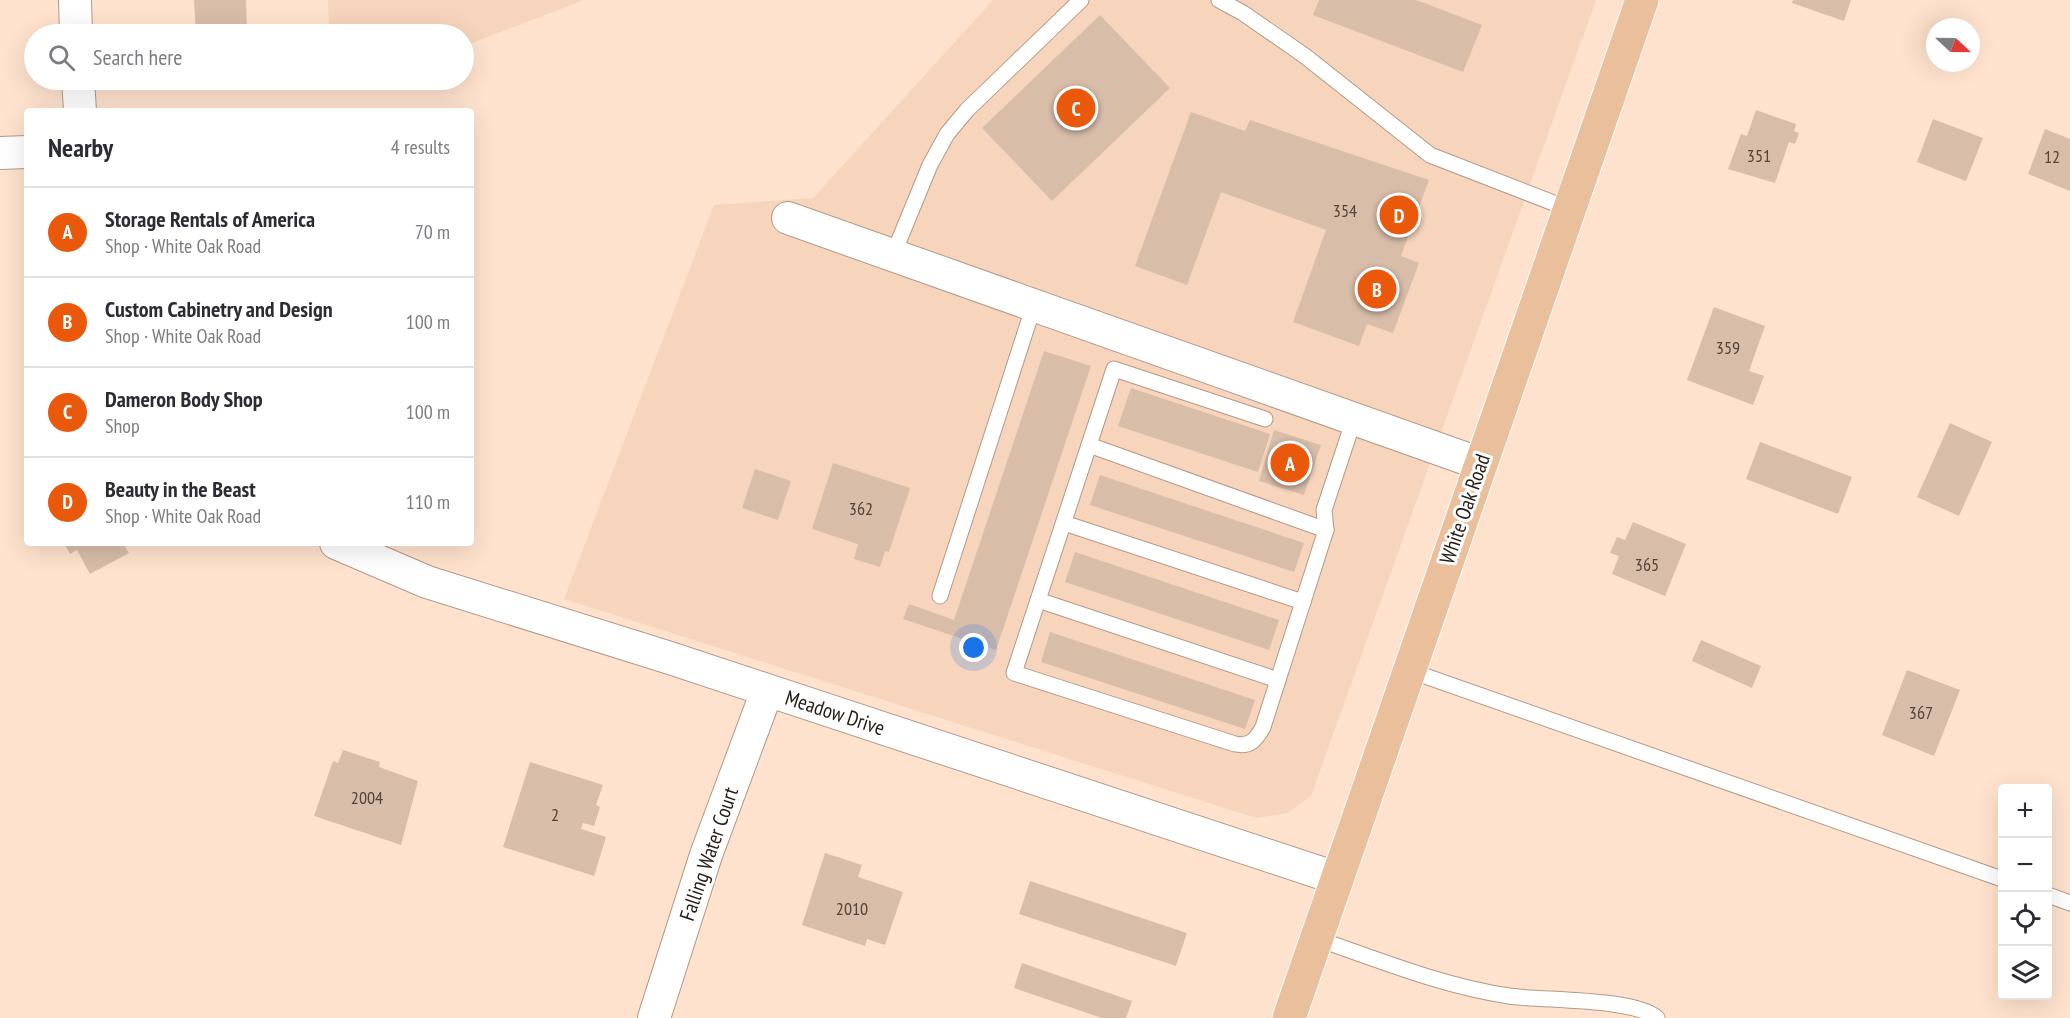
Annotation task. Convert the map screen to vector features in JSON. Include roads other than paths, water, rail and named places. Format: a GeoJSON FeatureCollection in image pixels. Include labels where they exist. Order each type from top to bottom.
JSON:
{"type":"FeatureCollection","features":[{"type":"Feature","properties":{"kind":"main road"},"geometry":{"type":"LineString","coordinates":[[1629,38],[1632,0]]}},
{"type":"Feature","properties":{"kind":"main road","name":"White Oak Road"},"geometry":{"type":"LineString","coordinates":[[1289,1018],[1642,0]]}},
{"type":"Feature","properties":{"kind":"street"},"geometry":{"type":"LineString","coordinates":[[75,0],[76,24]]}},
{"type":"Feature","properties":{"kind":"street"},"geometry":{"type":"LineString","coordinates":[[79,90],[80,108]]}},
{"type":"Feature","properties":{"kind":"street"},"geometry":{"type":"LineString","coordinates":[[0,153],[24,152]]}},
{"type":"Feature","properties":{"kind":"street"},"geometry":{"type":"LineString","coordinates":[[789,218],[1481,464]]}},
{"type":"Feature","properties":{"kind":"street","name":"Meadow Drive"},"geometry":{"type":"LineString","coordinates":[[343,546],[427,582],[767,690],[1336,878]]}},
{"type":"Feature","properties":{"kind":"street","name":"Falling Water Court"},"geometry":{"type":"LineString","coordinates":[[654,1018],[706,855],[767,690]]}},
{"type":"Feature","properties":{"kind":"lane"},"geometry":{"type":"LineString","coordinates":[[893,255],[930,165],[947,134],[967,110],[1081,0]]}},
{"type":"Feature","properties":{"kind":"lane"},"geometry":{"type":"LineString","coordinates":[[1219,0],[1243,13],[1305,56],[1430,155],[1569,209]]}},
{"type":"Feature","properties":{"kind":"lane"},"geometry":{"type":"LineString","coordinates":[[940,596],[1034,305]]}},
{"type":"Feature","properties":{"kind":"lane"},"geometry":{"type":"LineString","coordinates":[[1265,419],[1114,369],[1014,673],[1244,746],[1253,742],[1259,735],[1278,680],[1326,530],[1324,510],[1354,419]]}},
{"type":"Feature","properties":{"kind":"lane"},"geometry":{"type":"LineString","coordinates":[[1089,445],[1326,530]]}},
{"type":"Feature","properties":{"kind":"lane"},"geometry":{"type":"LineString","coordinates":[[1064,523],[1303,602]]}},
{"type":"Feature","properties":{"kind":"lane"},"geometry":{"type":"LineString","coordinates":[[1038,600],[1278,680]]}},
{"type":"Feature","properties":{"kind":"lane"},"geometry":{"type":"LineString","coordinates":[[1408,670],[1998,878]]}},
{"type":"Feature","properties":{"kind":"lane"},"geometry":{"type":"LineString","coordinates":[[2052,896],[2070,903]]}},
{"type":"Feature","properties":{"kind":"lane"},"geometry":{"type":"LineString","coordinates":[[1315,938],[1448,984],[1509,996],[1637,1007],[1657,1018]]}},
{"type":"Feature","properties":{"kind":"place","name":"Dameron Body Shop"},"geometry":{"type":"Point","coordinates":[1076,108]}},
{"type":"Feature","properties":{"kind":"place","name":"Beauty in the Beast"},"geometry":{"type":"Point","coordinates":[1399,215]}},
{"type":"Feature","properties":{"kind":"place","name":"Custom Cabinetry and Design"},"geometry":{"type":"Point","coordinates":[1377,289]}},
{"type":"Feature","properties":{"kind":"place","name":"Storage Rentals of America"},"geometry":{"type":"Point","coordinates":[1290,463]}}]}
